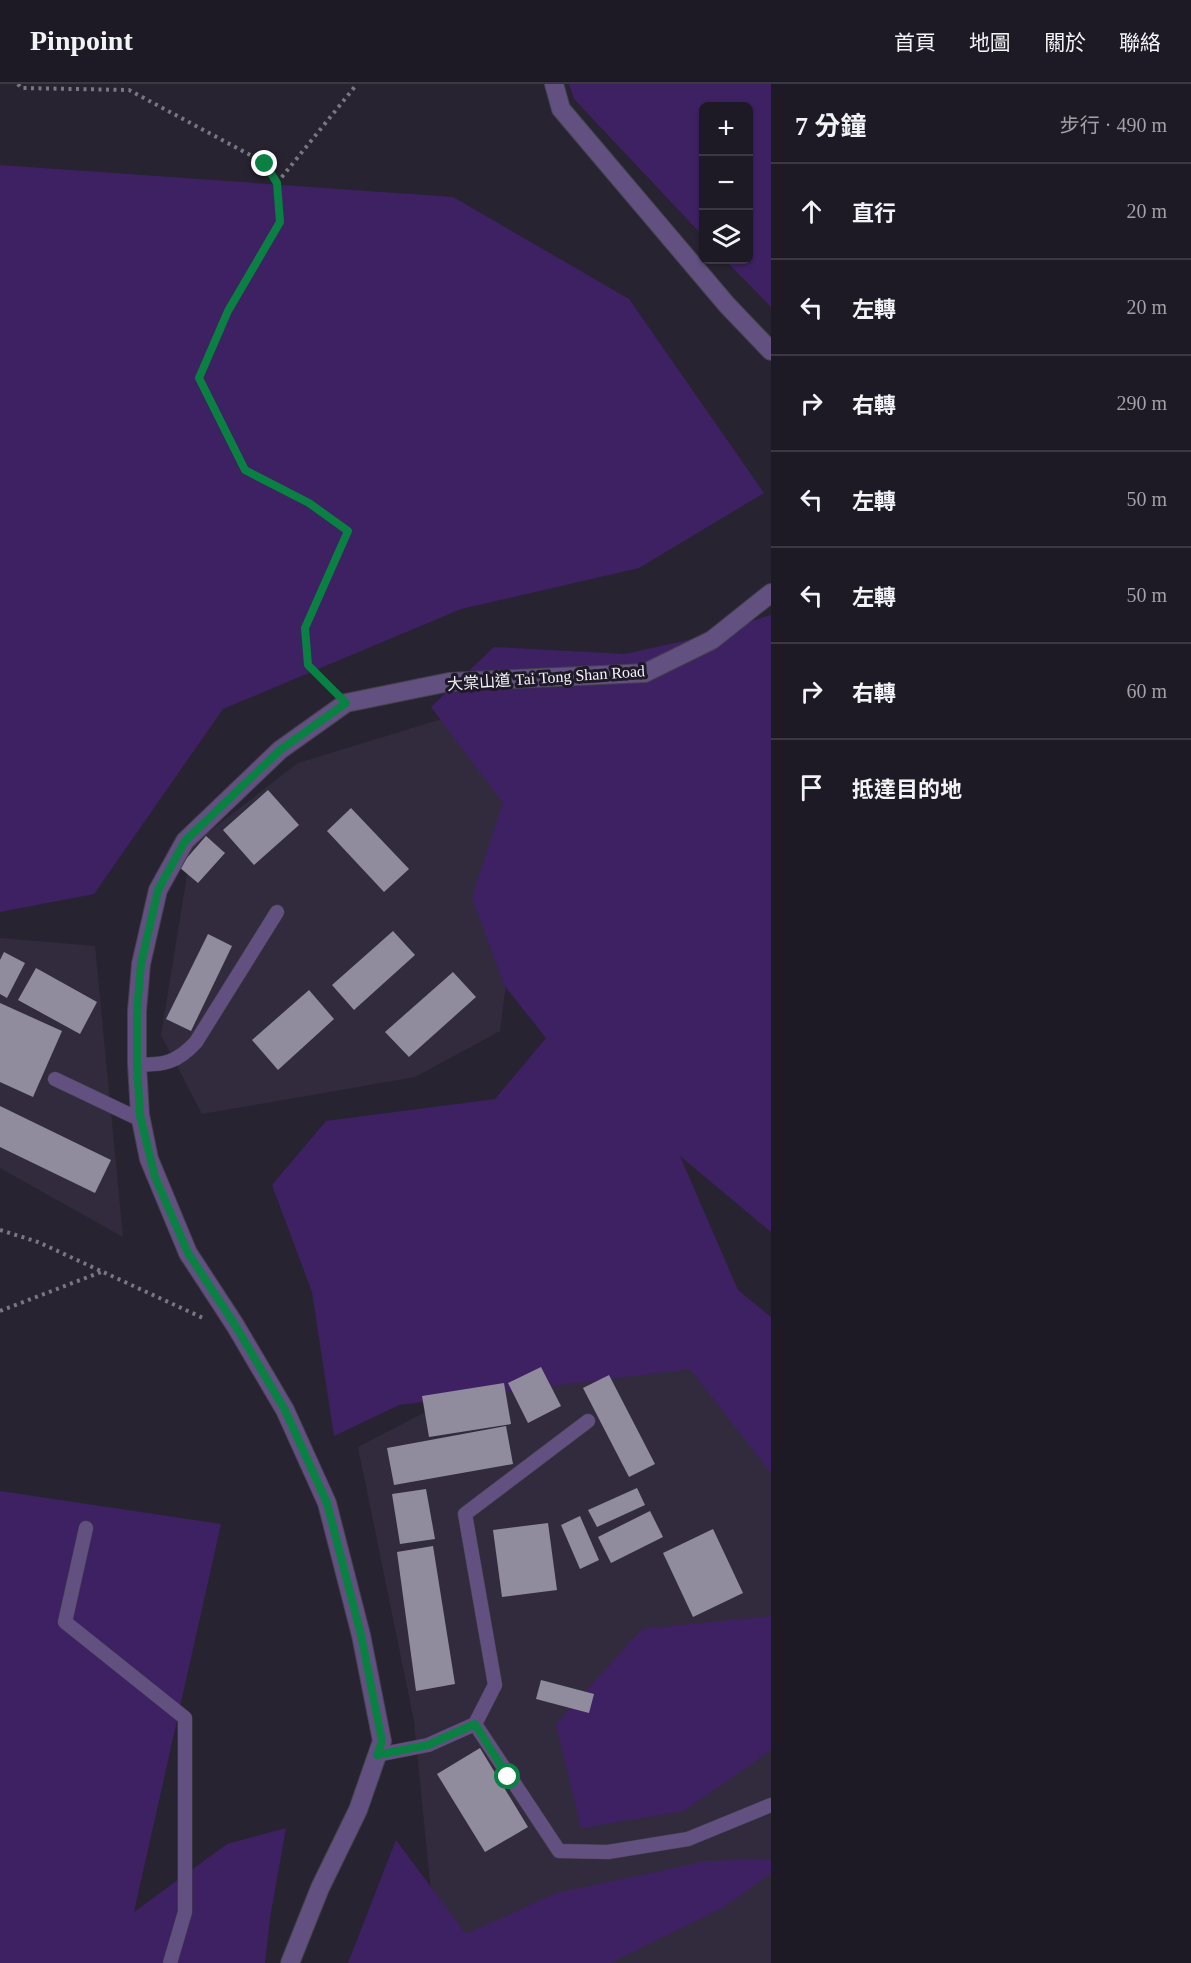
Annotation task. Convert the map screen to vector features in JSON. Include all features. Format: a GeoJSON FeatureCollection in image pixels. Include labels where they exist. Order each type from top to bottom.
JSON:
{"type":"FeatureCollection","features":[{"type":"Feature","properties":{"kind":"street"},"geometry":{"type":"LineString","coordinates":[[554,84],[561,109],[727,305],[771,351]]}},
{"type":"Feature","properties":{"kind":"street","name":"大棠山道 Tai Tong Shan Road"},"geometry":{"type":"LineString","coordinates":[[290,1963],[320,1888],[358,1810],[382,1741],[361,1635],[327,1503],[285,1410],[241,1335],[188,1253],[155,1177],[141,1120],[137,1064],[137,1011],[141,964],[158,890],[185,841],[280,750],[346,703],[449,682],[645,673],[712,640],[771,593]]}},
{"type":"Feature","properties":{"kind":"lane"},"geometry":{"type":"LineString","coordinates":[[137,1064],[154,1065],[172,1061],[186,1054],[277,912]]}},
{"type":"Feature","properties":{"kind":"lane"},"geometry":{"type":"LineString","coordinates":[[55,1079],[141,1120]]}},
{"type":"Feature","properties":{"kind":"lane"},"geometry":{"type":"LineString","coordinates":[[377,1755],[428,1745],[475,1724],[495,1685],[465,1514],[588,1421]]}},
{"type":"Feature","properties":{"kind":"lane"},"geometry":{"type":"LineString","coordinates":[[87,1528],[65,1622],[185,1718],[185,1912],[170,1963]]}},
{"type":"Feature","properties":{"kind":"lane"},"geometry":{"type":"LineString","coordinates":[[475,1724],[559,1851],[608,1852],[688,1839],[771,1805]]}},
{"type":"Feature","properties":{"kind":"path"},"geometry":{"type":"LineString","coordinates":[[18,84],[21,88],[129,90],[265,164],[277,183],[280,222],[228,311],[199,378],[245,470],[309,503],[348,531],[305,628],[308,665],[346,703]]}},
{"type":"Feature","properties":{"kind":"path"},"geometry":{"type":"LineString","coordinates":[[277,183],[357,84]]}},
{"type":"Feature","properties":{"kind":"path"},"geometry":{"type":"LineString","coordinates":[[0,1230],[38,1242],[241,1335]]}},
{"type":"Feature","properties":{"kind":"path"},"geometry":{"type":"LineString","coordinates":[[0,1311],[102,1271]]}},
{"type":"Feature","properties":{"kind":"shaded area"},"geometry":{"type":"Polygon","coordinates":[[[569,84],[771,84],[771,307],[729,264],[753,264],[753,102],[699,102],[699,232],[574,99],[569,84]]]}},
{"type":"Feature","properties":{"kind":"shaded area"},"geometry":{"type":"Polygon","coordinates":[[[0,165],[453,197],[629,299],[764,493],[639,568],[461,609],[223,709],[94,894],[0,912],[0,165]]]}},
{"type":"Feature","properties":{"kind":"shaded area"},"geometry":{"type":"Polygon","coordinates":[[[771,615],[771,1232],[680,1156],[738,1290],[771,1317],[771,1473],[690,1369],[399,1405],[334,1436],[312,1292],[272,1185],[326,1121],[495,1099],[546,1038],[504,985],[472,897],[503,803],[431,707],[494,647],[625,654],[697,638],[771,615]]]}},
{"type":"Feature","properties":{"kind":"shaded area"},"geometry":{"type":"Polygon","coordinates":[[[465,712],[530,791],[500,1031],[415,1077],[202,1114],[161,1035],[192,845],[298,763],[465,712]]]}},
{"type":"Feature","properties":{"kind":"shaded area"},"geometry":{"type":"Polygon","coordinates":[[[0,938],[95,946],[123,1237],[0,1168],[0,938]]]}},
{"type":"Feature","properties":{"kind":"shaded area"},"geometry":{"type":"Polygon","coordinates":[[[605,1319],[771,1403],[771,1963],[438,1963],[414,1721],[358,1447],[605,1319]]]}},
{"type":"Feature","properties":{"kind":"shaded area"},"geometry":{"type":"Polygon","coordinates":[[[0,1491],[221,1524],[134,1912],[227,1844],[286,1828],[270,1918],[265,1963],[0,1963],[0,1491]]]}},
{"type":"Feature","properties":{"kind":"shaded area"},"geometry":{"type":"Polygon","coordinates":[[[771,1616],[771,1750],[684,1811],[581,1828],[556,1724],[642,1629],[771,1616]]]}},
{"type":"Feature","properties":{"kind":"shaded area"},"geometry":{"type":"Polygon","coordinates":[[[396,1840],[466,1934],[557,1893],[708,1861],[771,1859],[771,1873],[724,1907],[610,1963],[348,1963],[396,1840]]]}},
{"type":"Feature","properties":{"kind":"building"},"geometry":{"type":"Polygon","coordinates":[[[268,790],[299,825],[254,865],[223,830],[268,790]]]}},
{"type":"Feature","properties":{"kind":"building"},"geometry":{"type":"Polygon","coordinates":[[[351,808],[409,869],[384,892],[327,831],[351,808]]]}},
{"type":"Feature","properties":{"kind":"building"},"geometry":{"type":"Polygon","coordinates":[[[206,836],[225,853],[198,883],[179,867],[206,836]]]}},
{"type":"Feature","properties":{"kind":"building"},"geometry":{"type":"Polygon","coordinates":[[[393,931],[415,955],[354,1010],[332,985],[393,931]]]}},
{"type":"Feature","properties":{"kind":"building"},"geometry":{"type":"Polygon","coordinates":[[[208,934],[232,946],[191,1031],[166,1019],[208,934]]]}},
{"type":"Feature","properties":{"kind":"building"},"geometry":{"type":"Polygon","coordinates":[[[4,952],[25,963],[7,998],[0,994],[0,960],[4,952]]]}},
{"type":"Feature","properties":{"kind":"building"},"geometry":{"type":"Polygon","coordinates":[[[36,968],[97,1002],[80,1034],[18,1000],[36,968]]]}},
{"type":"Feature","properties":{"kind":"building"},"geometry":{"type":"Polygon","coordinates":[[[453,972],[476,997],[409,1057],[385,1032],[453,972]]]}},
{"type":"Feature","properties":{"kind":"building"},"geometry":{"type":"Polygon","coordinates":[[[309,990],[334,1019],[278,1070],[252,1040],[309,990]]]}},
{"type":"Feature","properties":{"kind":"building"},"geometry":{"type":"Polygon","coordinates":[[[0,1003],[62,1031],[33,1097],[0,1082],[0,1003]]]}},
{"type":"Feature","properties":{"kind":"building"},"geometry":{"type":"Polygon","coordinates":[[[0,1106],[111,1160],[95,1193],[0,1147],[0,1106]]]}},
{"type":"Feature","properties":{"kind":"building"},"geometry":{"type":"Polygon","coordinates":[[[541,1367],[561,1406],[528,1423],[508,1383],[541,1367]]]}},
{"type":"Feature","properties":{"kind":"building"},"geometry":{"type":"Polygon","coordinates":[[[609,1375],[655,1464],[629,1477],[583,1388],[609,1375]]]}},
{"type":"Feature","properties":{"kind":"building"},"geometry":{"type":"Polygon","coordinates":[[[504,1383],[511,1424],[429,1437],[422,1396],[504,1383]]]}},
{"type":"Feature","properties":{"kind":"building"},"geometry":{"type":"Polygon","coordinates":[[[506,1426],[513,1464],[394,1485],[387,1448],[506,1426]]]}},
{"type":"Feature","properties":{"kind":"building"},"geometry":{"type":"Polygon","coordinates":[[[637,1488],[645,1505],[597,1527],[588,1510],[637,1488]]]}},
{"type":"Feature","properties":{"kind":"building"},"geometry":{"type":"Polygon","coordinates":[[[426,1489],[435,1539],[400,1544],[392,1494],[426,1489]]]}},
{"type":"Feature","properties":{"kind":"building"},"geometry":{"type":"Polygon","coordinates":[[[650,1511],[663,1537],[611,1563],[598,1537],[650,1511]]]}},
{"type":"Feature","properties":{"kind":"building"},"geometry":{"type":"Polygon","coordinates":[[[580,1516],[599,1560],[580,1569],[561,1525],[580,1516]]]}},
{"type":"Feature","properties":{"kind":"building"},"geometry":{"type":"Polygon","coordinates":[[[548,1523],[557,1590],[502,1597],[493,1530],[548,1523]]]}},
{"type":"Feature","properties":{"kind":"building"},"geometry":{"type":"Polygon","coordinates":[[[713,1529],[743,1593],[693,1617],[663,1553],[713,1529]]]}},
{"type":"Feature","properties":{"kind":"building"},"geometry":{"type":"Polygon","coordinates":[[[433,1546],[455,1684],[416,1691],[397,1552],[433,1546]]]}},
{"type":"Feature","properties":{"kind":"building"},"geometry":{"type":"Polygon","coordinates":[[[541,1680],[594,1694],[589,1713],[536,1699],[541,1680]]]}},
{"type":"Feature","properties":{"kind":"building"},"geometry":{"type":"Polygon","coordinates":[[[480,1748],[528,1827],[485,1852],[437,1774],[480,1748]]]}},
{"type":"Feature","properties":{"kind":"route"},"geometry":{"type":"LineString","coordinates":[[265,164],[277,183],[280,222],[228,311],[199,378],[245,470],[309,503],[348,531],[305,628],[308,665],[346,703],[280,750],[185,841],[158,890],[141,964],[137,1011],[140,1115],[155,1177],[188,1253],[235,1325],[285,1410],[327,1503],[361,1635],[382,1741],[377,1755],[428,1745],[475,1724],[508,1777]]}}]}
